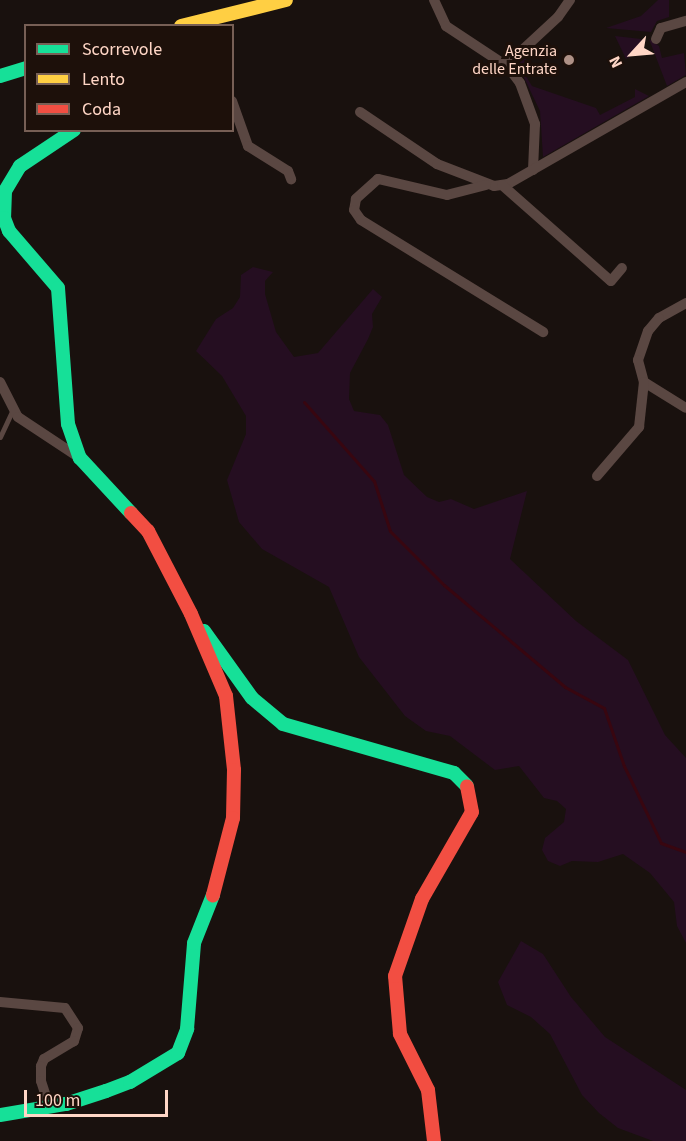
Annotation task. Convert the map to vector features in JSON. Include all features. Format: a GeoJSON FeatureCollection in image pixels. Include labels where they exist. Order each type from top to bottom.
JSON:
{"type":"FeatureCollection","features":[{"type":"Feature","properties":{"kind":"street"},"geometry":{"type":"LineString","coordinates":[[194,24],[214,21],[286,0]]}},
{"type":"Feature","properties":{"kind":"street"},"geometry":{"type":"LineString","coordinates":[[434,0],[446,26],[516,75],[533,111],[533,170]]}},
{"type":"Feature","properties":{"kind":"street"},"geometry":{"type":"LineString","coordinates":[[505,66],[558,17],[570,0]]}},
{"type":"Feature","properties":{"kind":"street"},"geometry":{"type":"LineString","coordinates":[[656,39],[660,28],[686,21]]}},
{"type":"Feature","properties":{"kind":"street"},"geometry":{"type":"LineString","coordinates":[[0,76],[24,69]]}},
{"type":"Feature","properties":{"kind":"street"},"geometry":{"type":"LineString","coordinates":[[543,332],[361,220],[354,210],[356,199],[378,179],[447,195],[486,186],[502,185],[533,170],[686,82]]}},
{"type":"Feature","properties":{"kind":"street"},"geometry":{"type":"LineString","coordinates":[[234,106],[248,146],[288,171],[291,179]]}},
{"type":"Feature","properties":{"kind":"street"},"geometry":{"type":"LineString","coordinates":[[360,112],[437,164],[486,186]]}},
{"type":"Feature","properties":{"kind":"street"},"geometry":{"type":"LineString","coordinates":[[70,132],[48,143],[20,166],[5,191],[2,212],[9,231],[58,288],[68,424],[80,458]]}},
{"type":"Feature","properties":{"kind":"street"},"geometry":{"type":"LineString","coordinates":[[502,185],[611,281],[622,268]]}},
{"type":"Feature","properties":{"kind":"street"},"geometry":{"type":"LineString","coordinates":[[597,476],[639,427],[644,382],[638,360],[648,331],[659,318],[686,303]]}},
{"type":"Feature","properties":{"kind":"street"},"geometry":{"type":"LineString","coordinates":[[0,382],[12,411],[80,458],[148,531],[191,614],[226,696],[234,770],[230,843],[194,943],[187,1029],[178,1053],[130,1082],[49,1106],[0,1115]]}},
{"type":"Feature","properties":{"kind":"street"},"geometry":{"type":"LineString","coordinates":[[644,382],[686,408]]}},
{"type":"Feature","properties":{"kind":"street"},"geometry":{"type":"LineString","coordinates":[[191,614],[252,698],[283,724],[454,773],[467,784],[472,812],[422,899],[407,933],[395,976],[395,1007],[400,1034],[428,1090],[434,1141]]}},
{"type":"Feature","properties":{"kind":"street"},"geometry":{"type":"LineString","coordinates":[[0,1002],[66,1008],[78,1028],[74,1041],[44,1059],[41,1066],[41,1081],[49,1106]]}},
{"type":"Feature","properties":{"kind":"lane"},"geometry":{"type":"LineString","coordinates":[[0,437],[12,411]]}},
{"type":"Feature","properties":{"kind":"shaded area"},"geometry":{"type":"Polygon","coordinates":[[[658,0],[669,0],[669,17],[657,21],[651,32],[606,28],[641,16],[658,0]]]}},
{"type":"Feature","properties":{"kind":"shaded area"},"geometry":{"type":"Polygon","coordinates":[[[615,36],[641,39],[643,49],[626,59],[615,36]]]}},
{"type":"Feature","properties":{"kind":"shaded area"},"geometry":{"type":"Polygon","coordinates":[[[649,39],[659,46],[662,58],[684,53],[686,75],[667,86],[649,39]]]}},
{"type":"Feature","properties":{"kind":"shaded area"},"geometry":{"type":"Polygon","coordinates":[[[527,54],[524,73],[532,86],[596,108],[600,115],[635,97],[635,89],[649,96],[543,157],[540,111],[518,65],[527,54]]]}},
{"type":"Feature","properties":{"kind":"shaded area"},"geometry":{"type":"Polygon","coordinates":[[[253,267],[273,272],[265,281],[265,294],[276,332],[294,357],[318,353],[373,289],[382,297],[372,314],[373,327],[368,339],[350,373],[349,399],[354,411],[380,415],[388,425],[404,475],[427,497],[439,502],[451,499],[474,509],[527,491],[510,559],[576,621],[628,660],[665,735],[686,758],[686,943],[677,926],[674,902],[650,873],[623,854],[598,862],[572,861],[560,866],[548,861],[542,850],[545,838],[564,822],[566,809],[557,801],[544,798],[519,766],[495,770],[450,736],[426,731],[405,716],[359,657],[329,587],[262,549],[239,522],[227,480],[246,434],[246,416],[222,376],[196,351],[216,319],[233,308],[240,297],[241,275],[253,267]]]}},
{"type":"Feature","properties":{"kind":"shaded area"},"geometry":{"type":"Polygon","coordinates":[[[521,941],[543,954],[571,997],[605,1037],[686,1090],[686,1141],[653,1141],[618,1128],[582,1095],[550,1034],[531,1017],[507,1005],[498,982],[521,941]]]}},
{"type":"Feature","properties":{"kind":"waterway"},"geometry":{"type":"LineString","coordinates":[[304,402],[374,481],[390,531],[444,585],[565,687],[604,708],[624,766],[661,843],[686,852]]}},
{"type":"Feature","properties":{"kind":"traffic: fast"},"geometry":{"type":"LineString","coordinates":[[0,76],[24,69]]}},
{"type":"Feature","properties":{"kind":"traffic: fast"},"geometry":{"type":"LineString","coordinates":[[71,132],[20,166],[5,191],[4,218],[9,231],[58,288],[68,424],[80,458],[131,513]]}},
{"type":"Feature","properties":{"kind":"traffic: fast"},"geometry":{"type":"LineString","coordinates":[[204,631],[252,698],[283,724],[454,773],[467,786]]}},
{"type":"Feature","properties":{"kind":"traffic: fast"},"geometry":{"type":"LineString","coordinates":[[0,1115],[66,1104],[106,1091],[130,1082],[178,1053],[187,1029],[194,943],[213,895]]}},
{"type":"Feature","properties":{"kind":"traffic: slow"},"geometry":{"type":"LineString","coordinates":[[189,24],[286,0]]}},
{"type":"Feature","properties":{"kind":"traffic: jam"},"geometry":{"type":"LineString","coordinates":[[131,513],[148,531],[191,614],[226,696],[234,770],[233,818],[213,895]]}},
{"type":"Feature","properties":{"kind":"traffic: jam"},"geometry":{"type":"LineString","coordinates":[[434,1141],[428,1090],[400,1034],[395,976],[422,899],[472,812],[467,786]]}},
{"type":"Feature","properties":{"kind":"place","name":"Agenzia delle Entrate"},"geometry":{"type":"Point","coordinates":[569,60]}}]}
